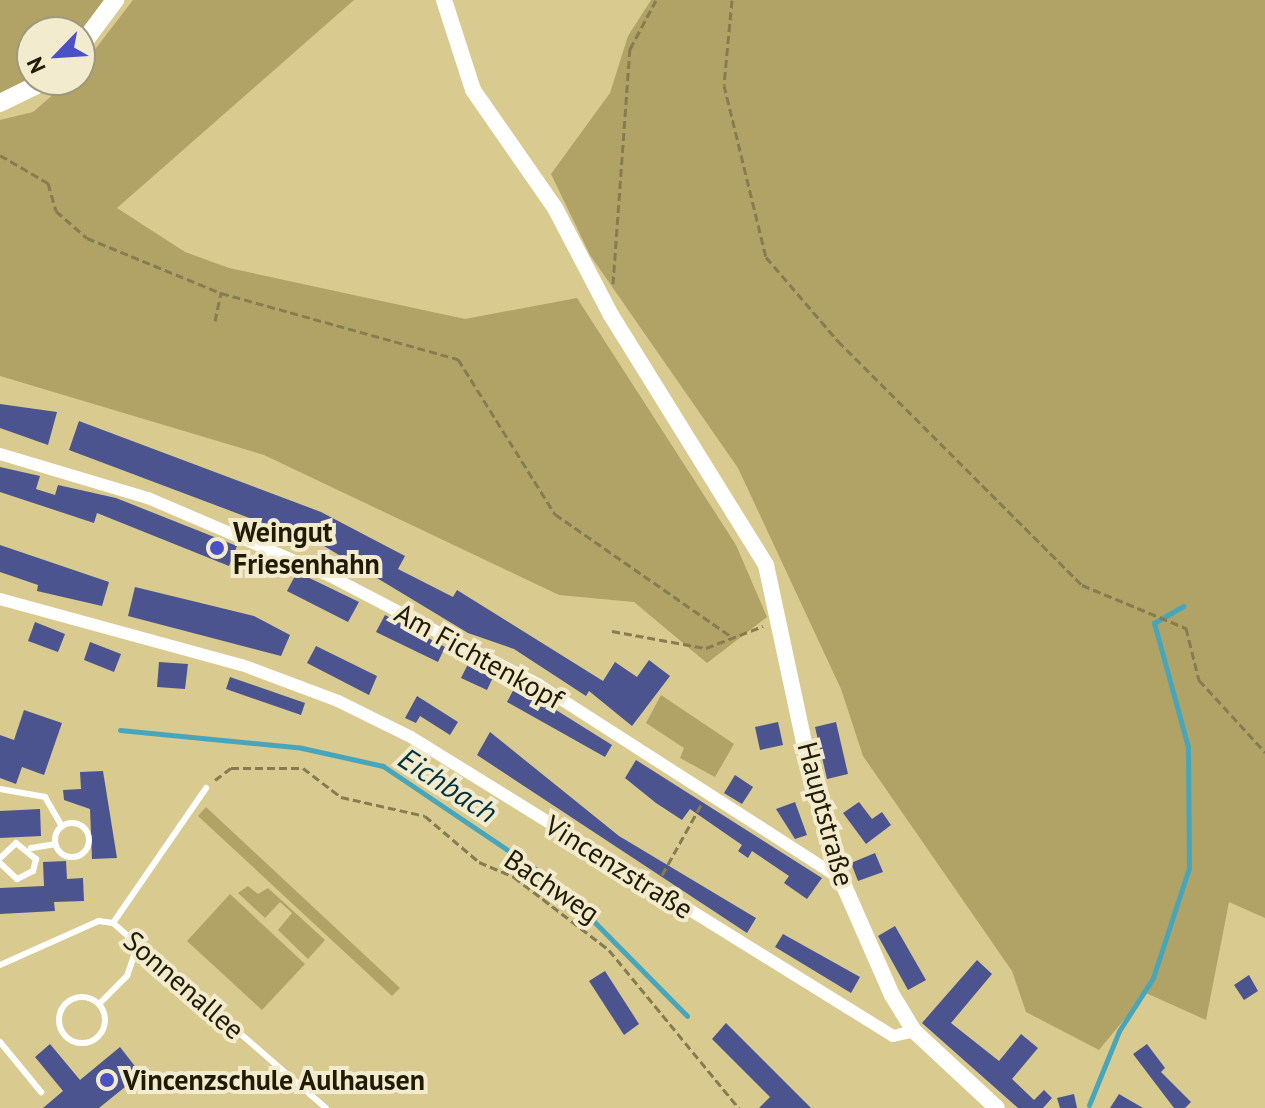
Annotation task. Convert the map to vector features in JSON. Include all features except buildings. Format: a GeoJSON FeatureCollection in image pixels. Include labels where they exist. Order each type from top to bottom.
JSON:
{"type":"FeatureCollection","features":[{"type":"Feature","properties":{"kind":"main road"},"geometry":{"type":"LineString","coordinates":[[96,26],[115,0]]}},
{"type":"Feature","properties":{"kind":"street","name":"Hauptstraße"},"geometry":{"type":"LineString","coordinates":[[444,0],[473,90],[555,208],[611,315],[722,484],[766,565],[782,619],[813,785],[841,879],[914,1031],[997,1108]]}},
{"type":"Feature","properties":{"kind":"street","name":"Am Fichtenkopf"},"geometry":{"type":"LineString","coordinates":[[0,454],[148,498],[328,575],[539,685],[841,879]]}},
{"type":"Feature","properties":{"kind":"street","name":"Vincenzstraße"},"geometry":{"type":"LineString","coordinates":[[0,599],[242,665],[338,701],[893,1036],[914,1031]]}},
{"type":"Feature","properties":{"kind":"lane"},"geometry":{"type":"LineString","coordinates":[[113,923],[206,788]]}},
{"type":"Feature","properties":{"kind":"lane"},"geometry":{"type":"LineString","coordinates":[[0,789],[45,797],[62,826]]}},
{"type":"Feature","properties":{"kind":"lane"},"geometry":{"type":"LineString","coordinates":[[55,844],[70,857],[88,846],[82,826],[62,826]]}},
{"type":"Feature","properties":{"kind":"lane"},"geometry":{"type":"LineString","coordinates":[[55,844],[62,826]]}},
{"type":"Feature","properties":{"kind":"lane"},"geometry":{"type":"LineString","coordinates":[[31,848],[33,871],[24,878],[3,877],[0,861],[11,844],[31,848],[55,844]]}},
{"type":"Feature","properties":{"kind":"lane","name":"Sonnenallee"},"geometry":{"type":"LineString","coordinates":[[0,965],[71,933],[113,923],[326,1108]]}},
{"type":"Feature","properties":{"kind":"lane"},"geometry":{"type":"LineString","coordinates":[[99,1004],[127,976],[138,944]]}},
{"type":"Feature","properties":{"kind":"lane"},"geometry":{"type":"LineString","coordinates":[[85,997],[99,1004],[105,1024],[98,1037],[77,1043],[64,1034],[64,1005],[85,997]]}},
{"type":"Feature","properties":{"kind":"lane"},"geometry":{"type":"LineString","coordinates":[[0,1042],[41,1092]]}},
{"type":"Feature","properties":{"kind":"path"},"geometry":{"type":"LineString","coordinates":[[611,315],[630,49],[656,0]]}},
{"type":"Feature","properties":{"kind":"path"},"geometry":{"type":"LineString","coordinates":[[732,0],[724,85],[766,257],[1042,548],[1082,585],[1186,628],[1199,680],[1265,752]]}},
{"type":"Feature","properties":{"kind":"path"},"geometry":{"type":"LineString","coordinates":[[0,155],[48,183],[56,211],[87,238],[221,293],[458,359],[555,514],[732,637]]}},
{"type":"Feature","properties":{"kind":"path"},"geometry":{"type":"LineString","coordinates":[[215,321],[221,293]]}},
{"type":"Feature","properties":{"kind":"path"},"geometry":{"type":"LineString","coordinates":[[612,631],[681,648],[732,637],[782,619]]}},
{"type":"Feature","properties":{"kind":"path","name":"Bachweg"},"geometry":{"type":"LineString","coordinates":[[206,788],[231,768],[303,768],[341,797],[425,816],[479,862],[514,877],[609,950],[739,1108]]}},
{"type":"Feature","properties":{"kind":"path"},"geometry":{"type":"LineString","coordinates":[[654,889],[707,794]]}},
{"type":"Feature","properties":{"kind":"shaded area"},"geometry":{"type":"Polygon","coordinates":[[[0,0],[109,0],[94,16],[16,16],[16,86],[0,93],[0,0]]]}},
{"type":"Feature","properties":{"kind":"shaded area"},"geometry":{"type":"Polygon","coordinates":[[[133,0],[354,0],[117,208],[185,252],[229,268],[465,319],[577,298],[736,545],[767,617],[707,663],[634,602],[559,595],[264,455],[0,376],[0,120],[33,112],[52,96],[96,96],[96,48],[133,0]]]}},
{"type":"Feature","properties":{"kind":"shaded area"},"geometry":{"type":"Polygon","coordinates":[[[651,0],[1265,0],[1265,918],[1229,902],[1206,1020],[1146,993],[1099,1050],[1026,1012],[1012,971],[863,756],[841,689],[738,468],[590,255],[551,174],[610,93],[628,36],[651,0]]]}},
{"type":"Feature","properties":{"kind":"shaded area"},"geometry":{"type":"Polygon","coordinates":[[[661,695],[734,744],[715,777],[680,758],[684,748],[646,723],[661,695]]]}},
{"type":"Feature","properties":{"kind":"shaded area"},"geometry":{"type":"Polygon","coordinates":[[[206,807],[400,988],[392,996],[198,816],[206,807]]]}},
{"type":"Feature","properties":{"kind":"shaded area"},"geometry":{"type":"Polygon","coordinates":[[[248,886],[258,894],[268,888],[325,940],[308,959],[278,930],[292,913],[280,902],[265,918],[238,893],[248,886]]]}},
{"type":"Feature","properties":{"kind":"shaded area"},"geometry":{"type":"Polygon","coordinates":[[[230,894],[305,964],[262,1010],[187,941],[230,894]]]}},
{"type":"Feature","properties":{"kind":"waterway"},"geometry":{"type":"LineString","coordinates":[[1089,1105],[1119,1031],[1153,978],[1189,868],[1188,747],[1154,623],[1183,606]]}},
{"type":"Feature","properties":{"kind":"waterway","name":"Eichbach"},"geometry":{"type":"LineString","coordinates":[[120,730],[302,748],[383,766],[555,882],[687,1016]]}},
{"type":"Feature","properties":{"kind":"place","name":"Weingut Friesenhahn"},"geometry":{"type":"Point","coordinates":[217,548]}},
{"type":"Feature","properties":{"kind":"place","name":"Vincenzschule Aulhausen"},"geometry":{"type":"Point","coordinates":[107,1080]}}]}
